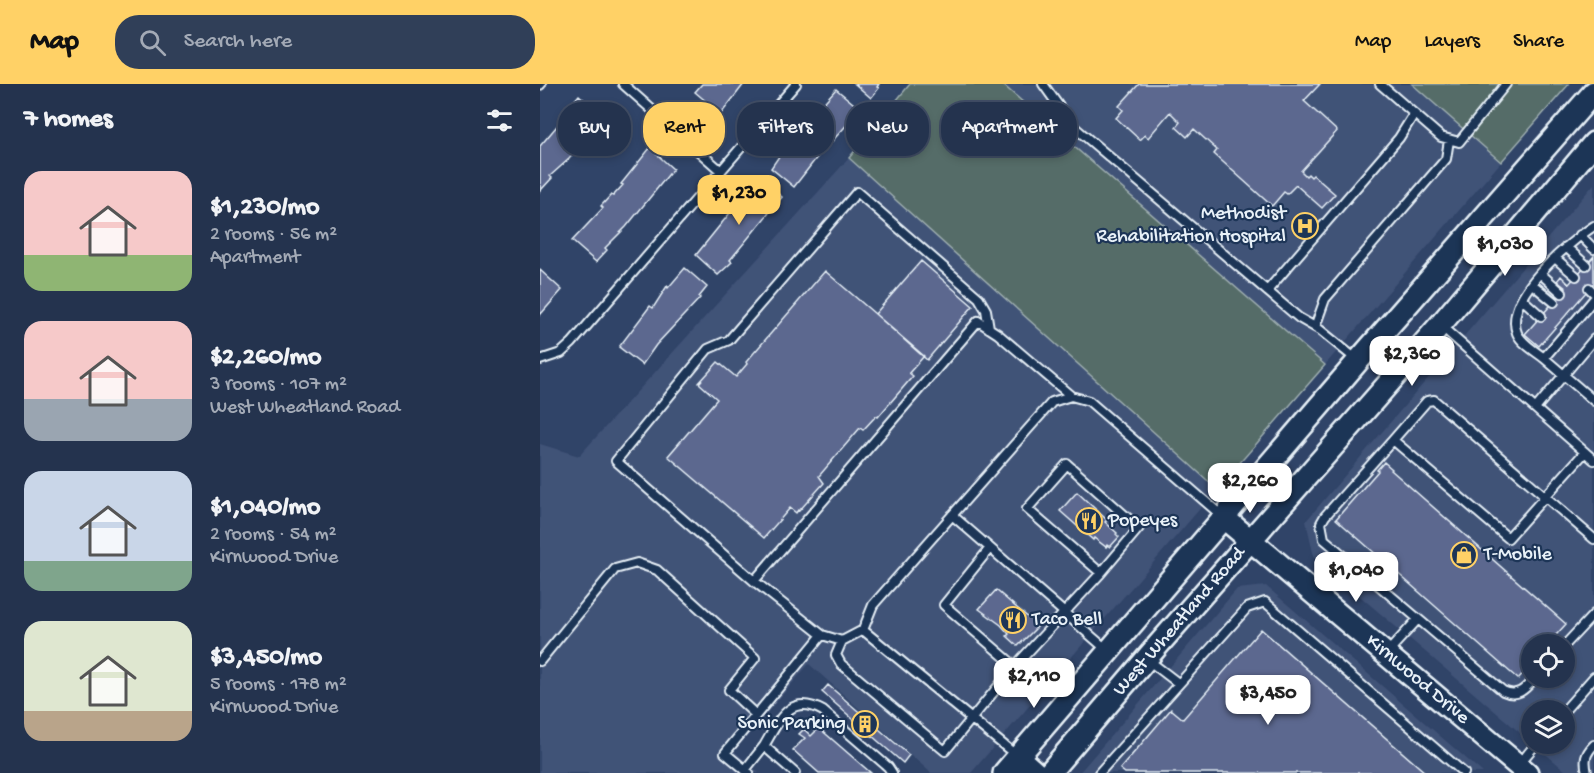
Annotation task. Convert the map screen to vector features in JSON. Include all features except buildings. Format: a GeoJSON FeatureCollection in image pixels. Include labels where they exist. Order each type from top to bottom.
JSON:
{"type":"FeatureCollection","features":[{"type":"Feature","properties":{"kind":"main road","name":"West Wheatland Road"},"geometry":{"type":"LineString","coordinates":[[1004,773],[1358,361],[1594,92]]}},
{"type":"Feature","properties":{"kind":"main road","name":"West Wheatland Road"},"geometry":{"type":"LineString","coordinates":[[1049,773],[1146,659],[1440,325],[1594,143]]}},
{"type":"Feature","properties":{"kind":"main road","name":"Kirnwood Drive"},"geometry":{"type":"LineString","coordinates":[[1224,518],[1523,769]]}},
{"type":"Feature","properties":{"kind":"main road"},"geometry":{"type":"LineString","coordinates":[[1018,757],[1036,773]]}},
{"type":"Feature","properties":{"kind":"lane"},"geometry":{"type":"LineString","coordinates":[[623,84],[721,171]]}},
{"type":"Feature","properties":{"kind":"lane"},"geometry":{"type":"LineString","coordinates":[[540,360],[561,353],[572,343],[796,84]]}},
{"type":"Feature","properties":{"kind":"lane"},"geometry":{"type":"LineString","coordinates":[[1043,84],[1073,126],[1299,318],[1315,327],[1358,361]]}},
{"type":"Feature","properties":{"kind":"lane"},"geometry":{"type":"LineString","coordinates":[[1380,84],[1441,137],[1459,142],[1506,84]]}},
{"type":"Feature","properties":{"kind":"lane"},"geometry":{"type":"LineString","coordinates":[[1267,291],[1399,138],[1414,114]]}},
{"type":"Feature","properties":{"kind":"lane"},"geometry":{"type":"LineString","coordinates":[[1315,327],[1325,299],[1446,159],[1449,140]]}},
{"type":"Feature","properties":{"kind":"lane"},"geometry":{"type":"LineString","coordinates":[[842,641],[822,635],[754,581],[616,461],[708,349],[729,340],[856,192],[979,298],[986,310],[989,328]]}},
{"type":"Feature","properties":{"kind":"lane"},"geometry":{"type":"LineString","coordinates":[[1594,226],[1566,247],[1532,284],[1522,299],[1516,317],[1516,331],[1520,339],[1594,401]]}},
{"type":"Feature","properties":{"kind":"lane"},"geometry":{"type":"LineString","coordinates":[[1580,235],[1594,249]]}},
{"type":"Feature","properties":{"kind":"lane"},"geometry":{"type":"LineString","coordinates":[[1566,247],[1586,265]]}},
{"type":"Feature","properties":{"kind":"lane"},"geometry":{"type":"LineString","coordinates":[[1555,258],[1576,276]]}},
{"type":"Feature","properties":{"kind":"lane"},"geometry":{"type":"LineString","coordinates":[[1541,274],[1562,293]]}},
{"type":"Feature","properties":{"kind":"lane"},"geometry":{"type":"LineString","coordinates":[[1532,284],[1554,302]]}},
{"type":"Feature","properties":{"kind":"lane"},"geometry":{"type":"LineString","coordinates":[[1522,299],[1541,316]]}},
{"type":"Feature","properties":{"kind":"lane"},"geometry":{"type":"LineString","coordinates":[[1544,358],[1594,299]]}},
{"type":"Feature","properties":{"kind":"lane"},"geometry":{"type":"LineString","coordinates":[[1575,304],[1583,312]]}},
{"type":"Feature","properties":{"kind":"lane"},"geometry":{"type":"LineString","coordinates":[[1567,314],[1575,321]]}},
{"type":"Feature","properties":{"kind":"lane"},"geometry":{"type":"LineString","coordinates":[[754,581],[978,321],[1071,396],[1089,401],[1224,518]]}},
{"type":"Feature","properties":{"kind":"lane"},"geometry":{"type":"LineString","coordinates":[[1440,325],[1594,460]]}},
{"type":"Feature","properties":{"kind":"lane"},"geometry":{"type":"LineString","coordinates":[[1554,328],[1563,335]]}},
{"type":"Feature","properties":{"kind":"lane"},"geometry":{"type":"LineString","coordinates":[[1536,408],[1594,339]]}},
{"type":"Feature","properties":{"kind":"lane"},"geometry":{"type":"LineString","coordinates":[[1071,396],[1052,402],[873,605],[863,630],[842,641],[836,655],[841,664],[945,751],[1015,666],[1101,573],[1139,528],[1066,464],[1026,509],[1101,573]]}},
{"type":"Feature","properties":{"kind":"lane"},"geometry":{"type":"LineString","coordinates":[[1526,688],[1511,695],[1503,691],[1324,539],[1321,523],[1427,401],[1434,400],[1594,540]]}},
{"type":"Feature","properties":{"kind":"lane"},"geometry":{"type":"LineString","coordinates":[[1393,440],[1508,538],[1585,452]]}},
{"type":"Feature","properties":{"kind":"lane"},"geometry":{"type":"LineString","coordinates":[[952,515],[1109,652]]}},
{"type":"Feature","properties":{"kind":"lane"},"geometry":{"type":"LineString","coordinates":[[990,548],[944,605],[1015,666]]}},
{"type":"Feature","properties":{"kind":"lane"},"geometry":{"type":"LineString","coordinates":[[540,661],[615,569],[637,563],[657,570],[755,658],[729,690],[756,715]]}},
{"type":"Feature","properties":{"kind":"lane"},"geometry":{"type":"LineString","coordinates":[[1099,773],[1247,608],[1265,602],[1464,773]]}},
{"type":"Feature","properties":{"kind":"lane"},"geometry":{"type":"LineString","coordinates":[[1575,634],[1594,614]]}},
{"type":"Feature","properties":{"kind":"lane"},"geometry":{"type":"LineString","coordinates":[[1386,654],[1418,619]]}},
{"type":"Feature","properties":{"kind":"lane"},"geometry":{"type":"LineString","coordinates":[[863,630],[1018,757]]}},
{"type":"Feature","properties":{"kind":"lane"},"geometry":{"type":"LineString","coordinates":[[822,635],[725,753],[747,771],[787,711],[794,706],[807,704],[823,711],[892,773]]}},
{"type":"Feature","properties":{"kind":"lane"},"geometry":{"type":"LineString","coordinates":[[1146,659],[1178,683]]}},
{"type":"Feature","properties":{"kind":"lane"},"geometry":{"type":"LineString","coordinates":[[1574,700],[1594,677]]}},
{"type":"Feature","properties":{"kind":"lane"},"geometry":{"type":"LineString","coordinates":[[1587,773],[1585,761],[1587,753],[1594,745]]}},
{"type":"Feature","properties":{"kind":"lane"},"geometry":{"type":"LineString","coordinates":[[764,746],[795,773]]}},
{"type":"Feature","properties":{"kind":"lane"},"geometry":{"type":"LineString","coordinates":[[1523,769],[1531,754]]}},
{"type":"Feature","properties":{"kind":"shaded area","name":"Methodist Rehabilitation Hospital"},"geometry":{"type":"Polygon","coordinates":[[[1002,84],[1412,84],[1501,162],[1325,365],[1077,149],[1077,102],[1023,102],[1002,84]]]}},
{"type":"Feature","properties":{"kind":"shaded area"},"geometry":{"type":"Polygon","coordinates":[[[849,158],[1217,489],[971,773],[931,773],[809,664],[734,751],[759,773],[540,773],[540,444],[579,456],[849,158]]]}},
{"type":"Feature","properties":{"kind":"shaded area"},"geometry":{"type":"Polygon","coordinates":[[[1594,184],[1594,773],[1568,773],[1546,754],[1575,754],[1575,700],[1521,700],[1521,733],[1314,557],[1306,521],[1594,184]]]}},
{"type":"Feature","properties":{"kind":"shaded area"},"geometry":{"type":"Polygon","coordinates":[[[1266,586],[1483,773],[1079,773],[1237,589],[1266,586]]]}},
{"type":"Feature","properties":{"kind":"green space"},"geometry":{"type":"Polygon","coordinates":[[[910,84],[1002,84],[1023,102],[941,102],[941,156],[1077,156],[1077,149],[1325,365],[1217,489],[849,158],[851,156],[929,156],[929,102],[895,102],[910,84]]]}},
{"type":"Feature","properties":{"kind":"green space"},"geometry":{"type":"Polygon","coordinates":[[[1412,84],[1569,84],[1501,162],[1412,84]]]}},
{"type":"Feature","properties":{"kind":"place","name":"Methodist Rehabilitation Hospital"},"geometry":{"type":"Point","coordinates":[1305,226]}},
{"type":"Feature","properties":{"kind":"place","name":"Popeyes"},"geometry":{"type":"Point","coordinates":[1089,521]}},
{"type":"Feature","properties":{"kind":"place","name":"T-Mobile"},"geometry":{"type":"Point","coordinates":[1464,555]}},
{"type":"Feature","properties":{"kind":"place","name":"Taco Bell"},"geometry":{"type":"Point","coordinates":[1013,620]}},
{"type":"Feature","properties":{"kind":"place","name":"Sonic Parking"},"geometry":{"type":"Point","coordinates":[865,724]}}]}
